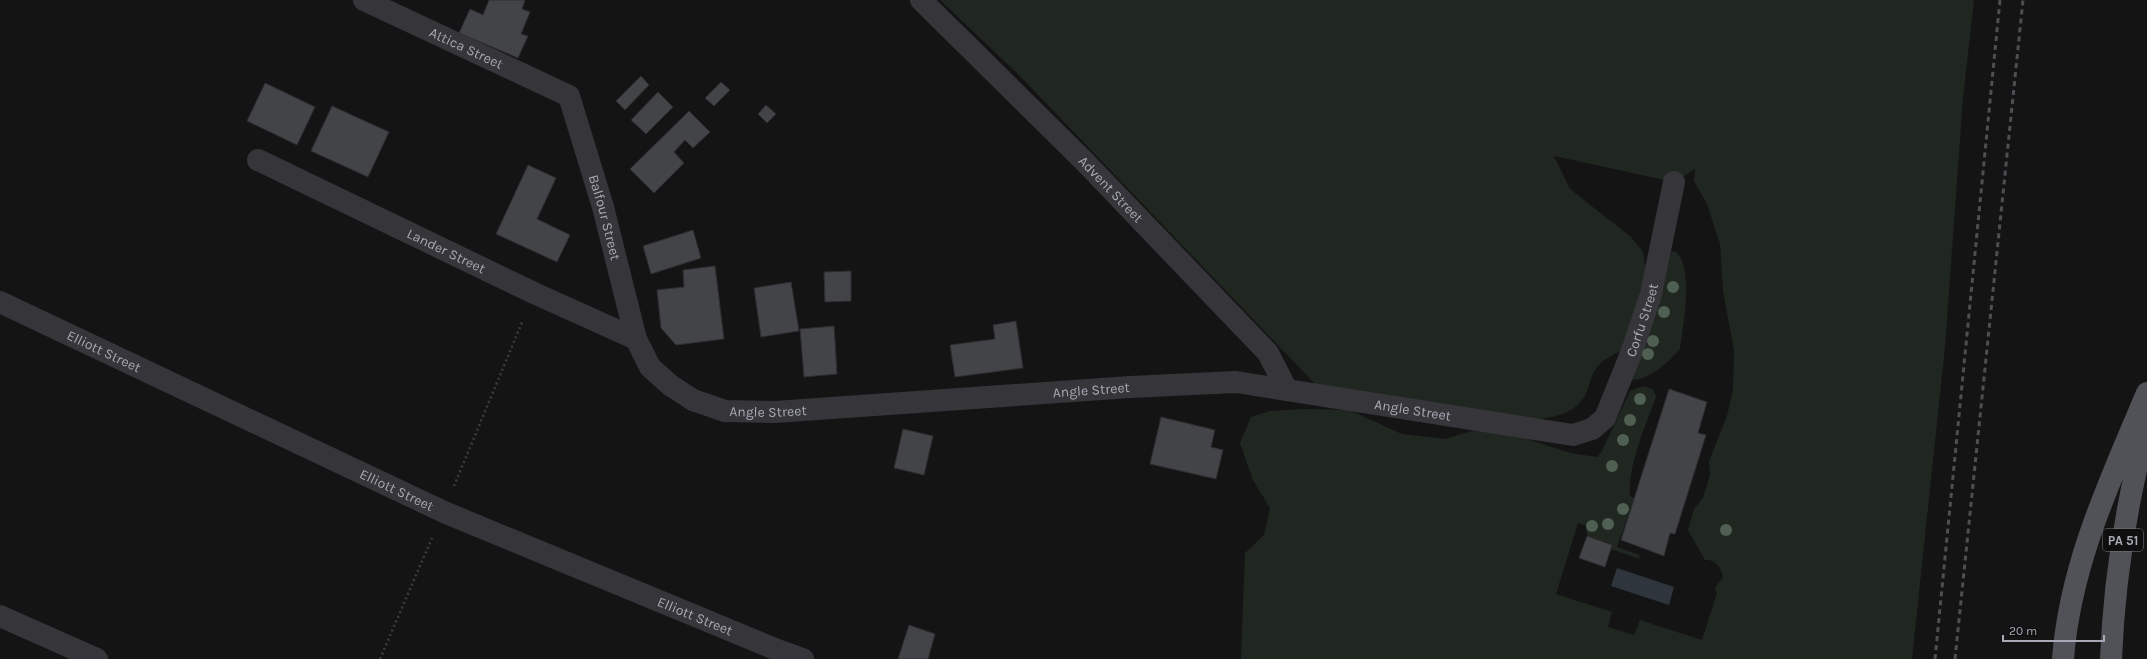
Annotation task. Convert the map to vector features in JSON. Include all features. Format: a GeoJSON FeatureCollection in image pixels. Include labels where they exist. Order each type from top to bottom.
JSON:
{"type":"FeatureCollection","features":[{"type":"Feature","properties":{"kind":"main road"},"geometry":{"type":"LineString","coordinates":[[2063,659],[2070,602],[2079,565],[2092,526],[2147,393]]}},
{"type":"Feature","properties":{"kind":"main road","name":"PA 51"},"geometry":{"type":"LineString","coordinates":[[2111,659],[2118,570],[2128,508],[2147,424]]}},
{"type":"Feature","properties":{"kind":"street","name":"Attica Street"},"geometry":{"type":"LineString","coordinates":[[364,0],[569,96]]}},
{"type":"Feature","properties":{"kind":"street","name":"Advent Street"},"geometry":{"type":"LineString","coordinates":[[921,0],[1085,162],[1268,353],[1287,390]]}},
{"type":"Feature","properties":{"kind":"street","name":"Balfour Street"},"geometry":{"type":"LineString","coordinates":[[569,96],[603,206],[636,339]]}},
{"type":"Feature","properties":{"kind":"street","name":"Lander Street"},"geometry":{"type":"LineString","coordinates":[[258,160],[534,293],[636,339]]}},
{"type":"Feature","properties":{"kind":"street","name":"Corfu Street"},"geometry":{"type":"LineString","coordinates":[[1573,435],[1592,429],[1605,418],[1632,351],[1651,294],[1674,182]]}},
{"type":"Feature","properties":{"kind":"street","name":"Elliott Street"},"geometry":{"type":"LineString","coordinates":[[0,302],[444,512],[768,646],[803,659]]}},
{"type":"Feature","properties":{"kind":"street","name":"Angle Street"},"geometry":{"type":"LineString","coordinates":[[636,339],[650,367],[670,385],[693,400],[725,411],[776,412],[1236,382],[1573,435]]}},
{"type":"Feature","properties":{"kind":"street"},"geometry":{"type":"LineString","coordinates":[[0,616],[97,659]]}},
{"type":"Feature","properties":{"kind":"path"},"geometry":{"type":"LineString","coordinates":[[380,659],[444,512],[534,293]]}},
{"type":"Feature","properties":{"kind":"shaded area"},"geometry":{"type":"Polygon","coordinates":[[[940,0],[1974,0],[1963,98],[1945,347],[1912,659],[1241,659],[1245,553],[1264,535],[1270,508],[1253,480],[1240,443],[1251,417],[1270,411],[1305,409],[1349,410],[1402,434],[1445,439],[1471,431],[1481,431],[1521,437],[1570,453],[1597,457],[1601,453],[1630,391],[1643,386],[1653,389],[1656,397],[1634,459],[1631,473],[1630,496],[1634,498],[1617,547],[1640,555],[1639,559],[1611,549],[1612,544],[1587,536],[1586,526],[1578,523],[1556,594],[1612,612],[1608,627],[1634,635],[1640,620],[1702,640],[1717,593],[1715,588],[1723,577],[1721,570],[1715,562],[1705,560],[1688,530],[1694,509],[1703,498],[1710,475],[1709,461],[1727,416],[1733,389],[1734,350],[1723,291],[1720,244],[1707,204],[1694,181],[1695,169],[1674,182],[1554,156],[1570,189],[1631,237],[1643,252],[1646,272],[1624,349],[1607,358],[1596,368],[1583,399],[1571,410],[1548,418],[1531,420],[1316,385],[1020,76],[940,0]]]}},
{"type":"Feature","properties":{"kind":"shaded area"},"geometry":{"type":"Polygon","coordinates":[[[1674,251],[1680,258],[1684,268],[1686,281],[1685,312],[1680,349],[1659,369],[1646,377],[1632,380],[1665,279],[1671,252],[1674,251]]]}},
{"type":"Feature","properties":{"kind":"shaded area"},"geometry":{"type":"Polygon","coordinates":[[[1617,568],[1674,587],[1669,605],[1611,586],[1617,568]]]}},
{"type":"Feature","properties":{"kind":"building"},"geometry":{"type":"Polygon","coordinates":[[[489,0],[525,0],[522,9],[530,12],[521,34],[528,36],[518,58],[459,33],[470,9],[483,15],[489,0]]]}},
{"type":"Feature","properties":{"kind":"building"},"geometry":{"type":"Polygon","coordinates":[[[641,76],[649,85],[625,110],[616,101],[641,76]]]}},
{"type":"Feature","properties":{"kind":"building"},"geometry":{"type":"Polygon","coordinates":[[[721,82],[730,90],[714,106],[705,98],[721,82]]]}},
{"type":"Feature","properties":{"kind":"building"},"geometry":{"type":"Polygon","coordinates":[[[265,83],[315,107],[297,145],[247,121],[265,83]]]}},
{"type":"Feature","properties":{"kind":"building"},"geometry":{"type":"Polygon","coordinates":[[[658,92],[673,107],[646,134],[631,120],[658,92]]]}},
{"type":"Feature","properties":{"kind":"building"},"geometry":{"type":"Polygon","coordinates":[[[766,105],[776,114],[767,123],[758,114],[766,105]]]}},
{"type":"Feature","properties":{"kind":"building"},"geometry":{"type":"Polygon","coordinates":[[[332,106],[389,132],[368,177],[311,151],[332,106]]]}},
{"type":"Feature","properties":{"kind":"building"},"geometry":{"type":"Polygon","coordinates":[[[689,111],[710,132],[693,148],[685,140],[674,152],[684,163],[654,193],[630,169],[689,111]]]}},
{"type":"Feature","properties":{"kind":"building"},"geometry":{"type":"Polygon","coordinates":[[[528,165],[556,178],[537,219],[570,235],[557,262],[496,234],[528,165]]]}},
{"type":"Feature","properties":{"kind":"building"},"geometry":{"type":"Polygon","coordinates":[[[693,230],[701,258],[651,274],[643,246],[693,230]]]}},
{"type":"Feature","properties":{"kind":"building"},"geometry":{"type":"Polygon","coordinates":[[[715,266],[724,339],[676,345],[661,328],[657,290],[684,287],[683,270],[715,266]]]}},
{"type":"Feature","properties":{"kind":"building"},"geometry":{"type":"Polygon","coordinates":[[[851,271],[851,301],[825,302],[824,272],[851,271]]]}},
{"type":"Feature","properties":{"kind":"building"},"geometry":{"type":"Polygon","coordinates":[[[791,282],[799,331],[761,337],[754,288],[791,282]]]}},
{"type":"Feature","properties":{"kind":"building"},"geometry":{"type":"Polygon","coordinates":[[[1016,321],[1023,368],[955,377],[950,345],[995,339],[993,325],[1016,321]]]}},
{"type":"Feature","properties":{"kind":"building"},"geometry":{"type":"Polygon","coordinates":[[[834,326],[837,374],[804,377],[800,329],[834,326]]]}},
{"type":"Feature","properties":{"kind":"building"},"geometry":{"type":"Polygon","coordinates":[[[1669,389],[1707,402],[1698,433],[1706,435],[1675,534],[1670,533],[1664,556],[1621,540],[1669,389]]]}},
{"type":"Feature","properties":{"kind":"building"},"geometry":{"type":"Polygon","coordinates":[[[1161,417],[1215,430],[1211,447],[1223,450],[1216,479],[1150,464],[1161,417]]]}},
{"type":"Feature","properties":{"kind":"building"},"geometry":{"type":"Polygon","coordinates":[[[903,429],[933,436],[924,475],[894,468],[903,429]]]}},
{"type":"Feature","properties":{"kind":"building"},"geometry":{"type":"Polygon","coordinates":[[[1587,536],[1612,545],[1605,567],[1579,558],[1587,536]]]}},
{"type":"Feature","properties":{"kind":"building"},"geometry":{"type":"Polygon","coordinates":[[[909,625],[935,634],[928,659],[898,659],[909,625]]]}},
{"type":"Feature","properties":{"kind":"railway"},"geometry":{"type":"LineString","coordinates":[[1935,659],[2000,0]]}},
{"type":"Feature","properties":{"kind":"railway"},"geometry":{"type":"LineString","coordinates":[[1955,659],[2023,0]]}}]}
